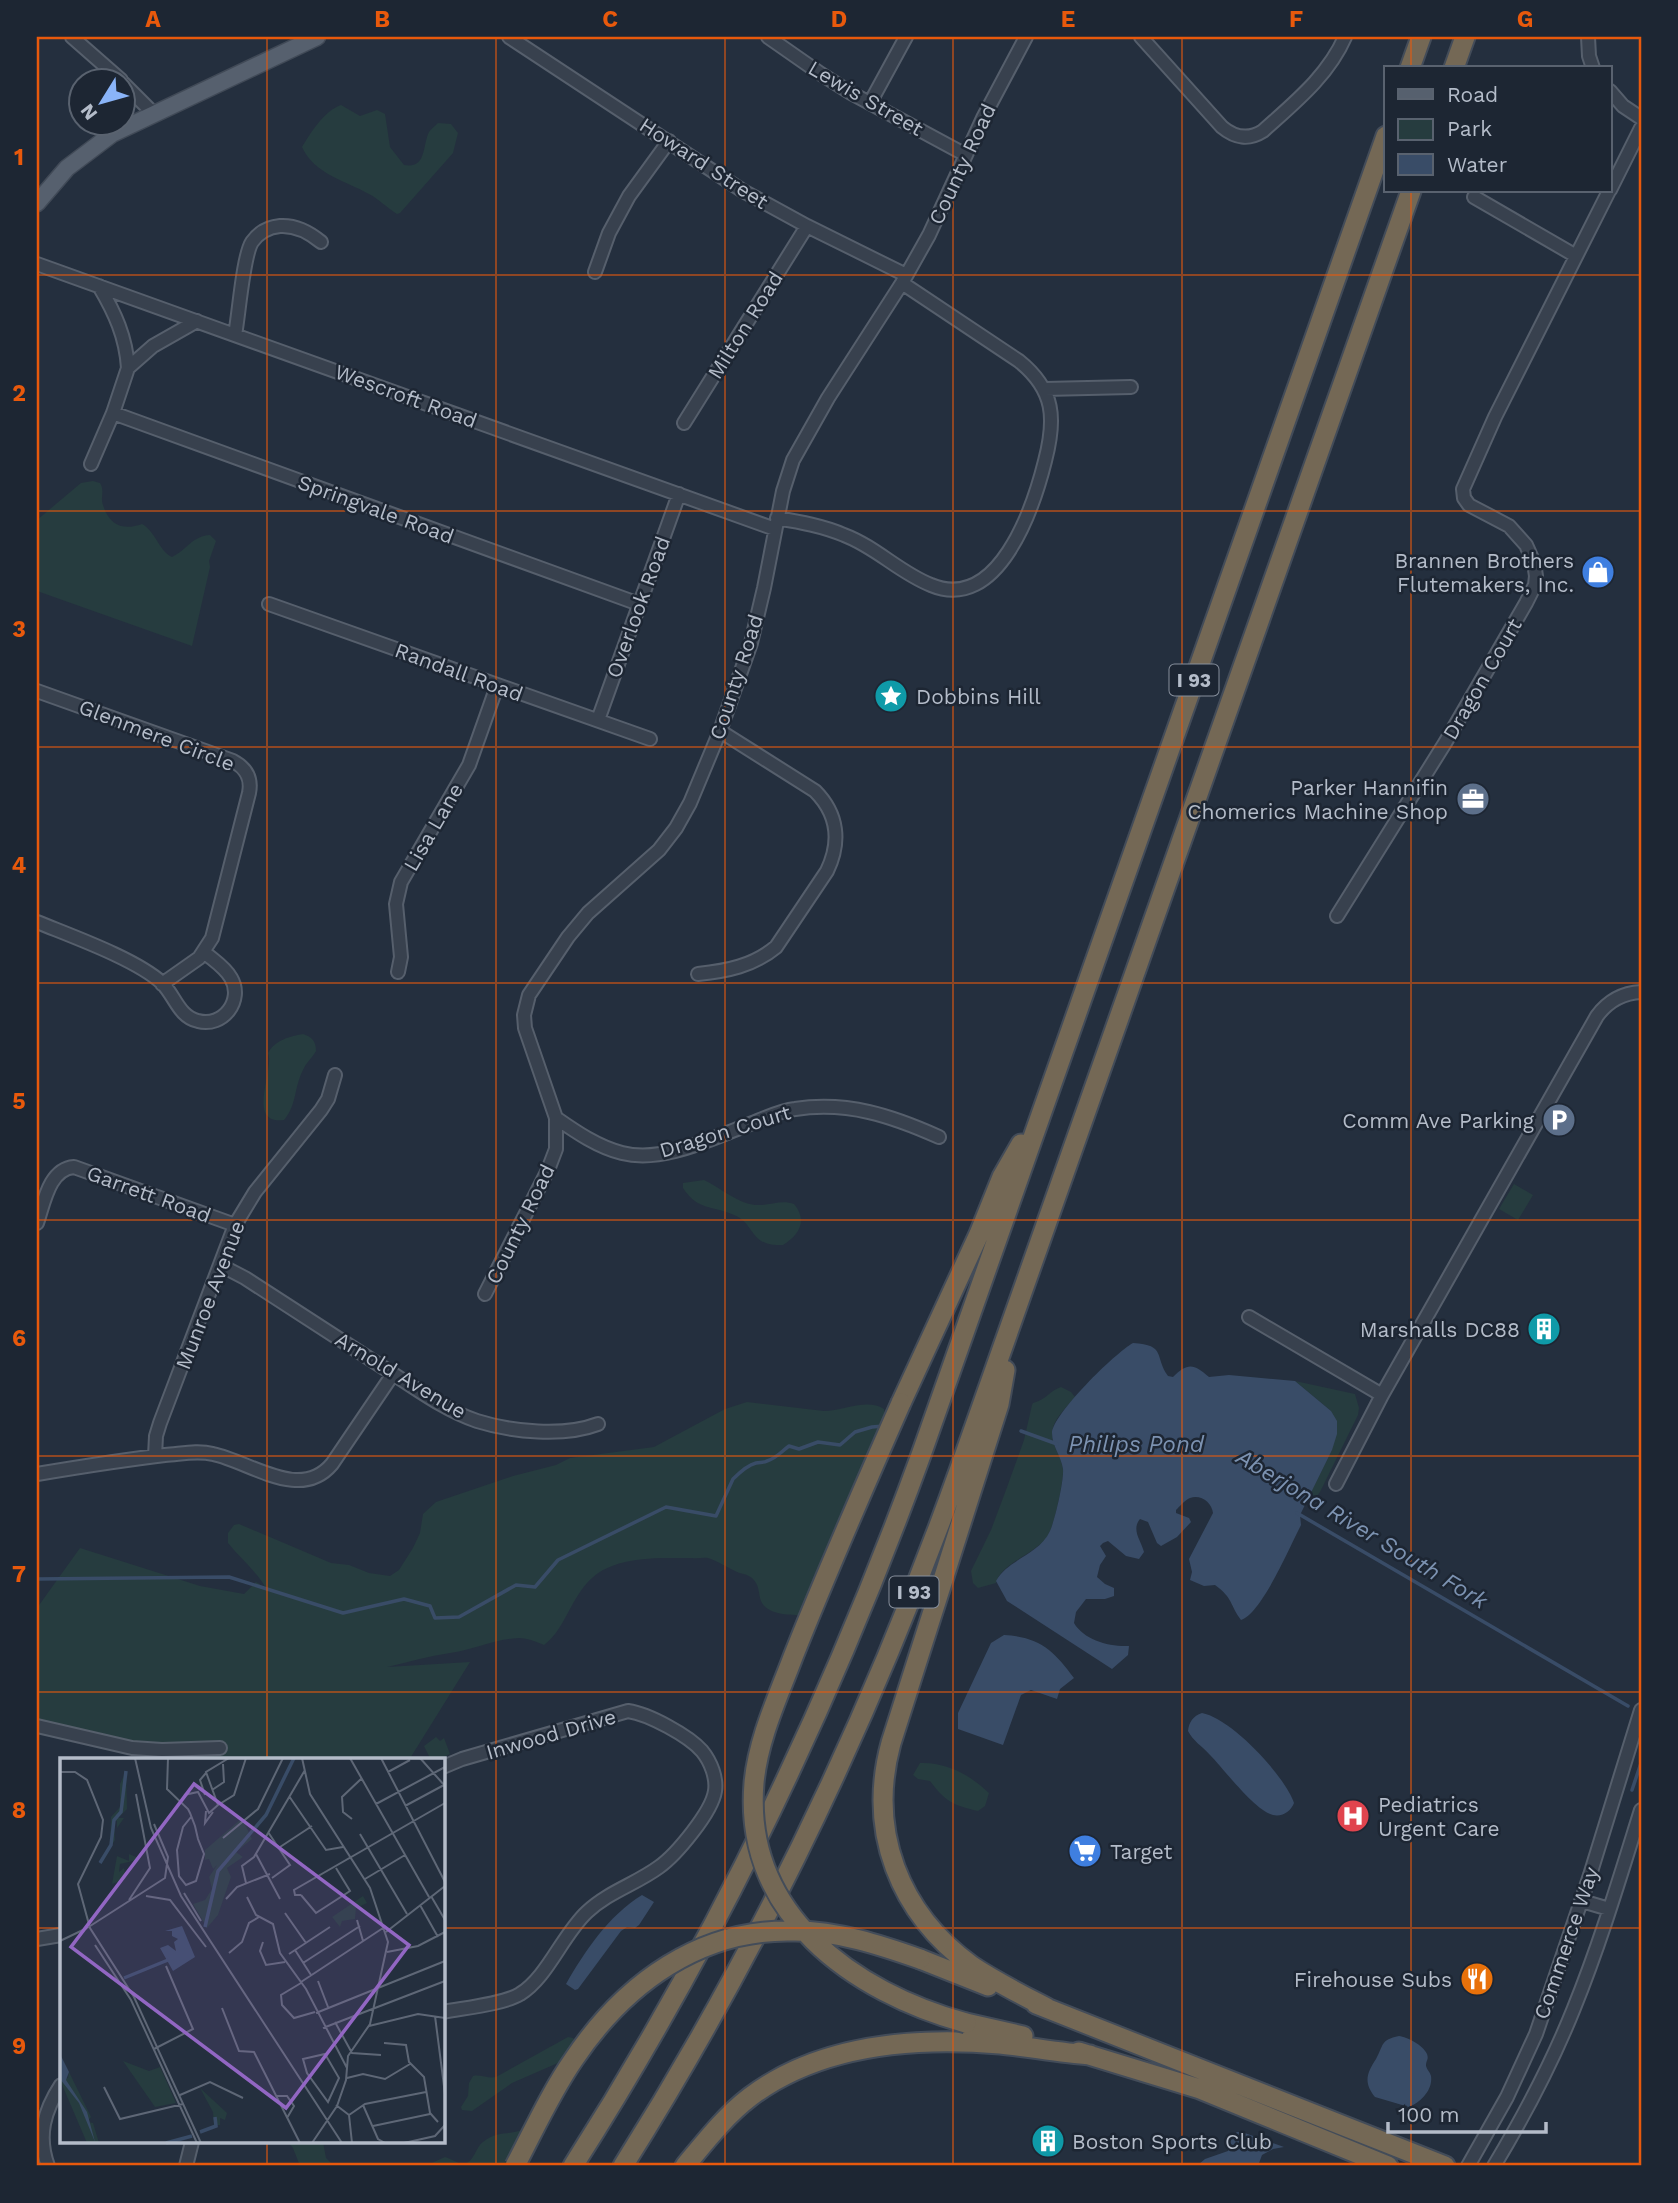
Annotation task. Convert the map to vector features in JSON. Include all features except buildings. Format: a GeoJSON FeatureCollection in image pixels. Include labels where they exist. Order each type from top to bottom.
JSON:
{"type":"FeatureCollection","features":[{"type":"Feature","properties":{"kind":"highway"},"geometry":{"type":"LineString","coordinates":[[1410,66],[1421,37]]}},
{"type":"Feature","properties":{"kind":"highway"},"geometry":{"type":"LineString","coordinates":[[1455,66],[1465,37]]}},
{"type":"Feature","properties":{"kind":"highway","name":"I 93"},"geometry":{"type":"LineString","coordinates":[[573,2166],[688,1974],[759,1839],[813,1725],[895,1527],[1384,142]]}},
{"type":"Feature","properties":{"kind":"highway","name":"I 93"},"geometry":{"type":"LineString","coordinates":[[623,2166],[686,2063],[778,1894],[845,1756],[929,1555],[1411,192]]}},
{"type":"Feature","properties":{"kind":"highway"},"geometry":{"type":"LineString","coordinates":[[1048,1094],[1002,1177],[833,1559],[775,1704],[757,1763],[754,1784],[758,1845],[772,1884],[788,1911],[816,1944],[852,1972],[885,1992],[926,2010],[1054,2043],[1200,2089],[1388,2166]]}},
{"type":"Feature","properties":{"kind":"highway"},"geometry":{"type":"LineString","coordinates":[[1014,1317],[999,1404],[887,1755],[883,1805],[885,1830],[893,1864],[907,1894],[926,1924],[972,1966],[1047,2008]]}},
{"type":"Feature","properties":{"kind":"highway"},"geometry":{"type":"LineString","coordinates":[[515,2166],[560,2081],[587,2040],[628,1995],[680,1958],[711,1944],[764,1932],[798,1930],[858,1940],[920,1959],[1445,2166]]}},
{"type":"Feature","properties":{"kind":"highway"},"geometry":{"type":"LineString","coordinates":[[685,2166],[724,2121],[757,2092],[795,2070],[838,2056],[875,2048],[937,2042],[1003,2045],[1090,2055]]}},
{"type":"Feature","properties":{"kind":"main road"},"geometry":{"type":"LineString","coordinates":[[37,203],[61,173],[112,134],[317,37]]}},
{"type":"Feature","properties":{"kind":"street"},"geometry":{"type":"LineString","coordinates":[[72,37],[105,66]]}},
{"type":"Feature","properties":{"kind":"street","name":"Howard Street"},"geometry":{"type":"LineString","coordinates":[[509,37],[743,191],[904,279],[1020,361],[1045,389]]}},
{"type":"Feature","properties":{"kind":"street","name":"Lewis Street"},"geometry":{"type":"LineString","coordinates":[[768,37],[821,74],[966,155]]}},
{"type":"Feature","properties":{"kind":"street"},"geometry":{"type":"LineString","coordinates":[[870,103],[906,37]]}},
{"type":"Feature","properties":{"kind":"street","name":"County Road"},"geometry":{"type":"LineString","coordinates":[[485,1294],[552,1160],[557,1137],[556,1118],[525,1028],[524,1015],[529,995],[577,925],[668,839],[690,803],[720,731],[753,634],[787,477],[800,447],[904,279],[938,217],[983,118],[1026,37]]}},
{"type":"Feature","properties":{"kind":"street"},"geometry":{"type":"LineString","coordinates":[[1141,37],[1223,127],[1231,134],[1244,137],[1264,131],[1317,80],[1334,59],[1345,37]]}},
{"type":"Feature","properties":{"kind":"street"},"geometry":{"type":"LineString","coordinates":[[1588,37],[1592,66]]}},
{"type":"Feature","properties":{"kind":"street"},"geometry":{"type":"LineString","coordinates":[[1612,93],[1623,106],[1641,118]]}},
{"type":"Feature","properties":{"kind":"street"},"geometry":{"type":"LineString","coordinates":[[136,95],[153,113]]}},
{"type":"Feature","properties":{"kind":"street","name":"Dragon Court"},"geometry":{"type":"LineString","coordinates":[[1612,186],[1641,128]]}},
{"type":"Feature","properties":{"kind":"street"},"geometry":{"type":"LineString","coordinates":[[595,272],[609,233],[629,196],[669,141]]}},
{"type":"Feature","properties":{"kind":"street","name":"Dragon Court"},"geometry":{"type":"LineString","coordinates":[[1337,916],[1445,743],[1535,585],[1534,563],[1523,539],[1505,523],[1469,506],[1463,492],[1495,417],[1609,192]]}},
{"type":"Feature","properties":{"kind":"street"},"geometry":{"type":"LineString","coordinates":[[1474,197],[1576,256]]}},
{"type":"Feature","properties":{"kind":"street"},"geometry":{"type":"LineString","coordinates":[[235,335],[248,253],[253,240],[273,227],[291,226],[307,232],[321,242]]}},
{"type":"Feature","properties":{"kind":"street","name":"Milton Road"},"geometry":{"type":"LineString","coordinates":[[684,423],[807,226]]}},
{"type":"Feature","properties":{"kind":"street","name":"Wescroft Road"},"geometry":{"type":"LineString","coordinates":[[37,264],[679,494],[776,523],[844,535],[928,584],[953,591],[975,585],[994,571],[1017,538],[1035,496],[1046,457],[1052,423],[1045,389]]}},
{"type":"Feature","properties":{"kind":"street"},"geometry":{"type":"LineString","coordinates":[[91,464],[113,413],[128,368],[121,328],[99,286]]}},
{"type":"Feature","properties":{"kind":"street"},"geometry":{"type":"LineString","coordinates":[[128,368],[153,346],[197,321]]}},
{"type":"Feature","properties":{"kind":"street"},"geometry":{"type":"LineString","coordinates":[[1045,389],[1131,387]]}},
{"type":"Feature","properties":{"kind":"street","name":"Springvale Road"},"geometry":{"type":"LineString","coordinates":[[113,413],[639,604]]}},
{"type":"Feature","properties":{"kind":"street","name":"Overlook Road"},"geometry":{"type":"LineString","coordinates":[[598,720],[679,494]]}},
{"type":"Feature","properties":{"kind":"street","name":"Randall Road"},"geometry":{"type":"LineString","coordinates":[[269,604],[650,739]]}},
{"type":"Feature","properties":{"kind":"street","name":"Lisa Lane"},"geometry":{"type":"LineString","coordinates":[[398,972],[401,957],[397,904],[401,882],[469,765],[497,687]]}},
{"type":"Feature","properties":{"kind":"street","name":"Glenmere Circle"},"geometry":{"type":"LineString","coordinates":[[37,691],[233,761],[247,772],[249,793],[215,928],[204,952],[162,984]]}},
{"type":"Feature","properties":{"kind":"street"},"geometry":{"type":"LineString","coordinates":[[698,974],[745,965],[776,947],[827,871],[836,838],[833,817],[815,791],[720,731]]}},
{"type":"Feature","properties":{"kind":"street"},"geometry":{"type":"LineString","coordinates":[[37,922],[139,968],[162,984],[180,1009],[193,1020],[208,1022],[225,1015],[235,998],[234,984],[228,973],[204,952]]}},
{"type":"Feature","properties":{"kind":"street"},"geometry":{"type":"LineString","coordinates":[[1336,1483],[1382,1395],[1600,1012],[1615,999],[1641,992]]}},
{"type":"Feature","properties":{"kind":"street","name":"Munroe Avenue"},"geometry":{"type":"LineString","coordinates":[[155,1456],[160,1423],[235,1225],[255,1192],[321,1110],[328,1099],[335,1075]]}},
{"type":"Feature","properties":{"kind":"street","name":"Dragon Court"},"geometry":{"type":"LineString","coordinates":[[556,1118],[603,1146],[619,1152],[644,1155],[685,1147],[780,1112],[803,1108],[876,1112],[939,1137]]}},
{"type":"Feature","properties":{"kind":"street","name":"Garrett Road"},"geometry":{"type":"LineString","coordinates":[[37,1223],[53,1180],[63,1169],[78,1167],[235,1225]]}},
{"type":"Feature","properties":{"kind":"street","name":"Arnold Avenue"},"geometry":{"type":"LineString","coordinates":[[220,1265],[245,1278],[393,1374],[454,1411],[477,1421],[553,1432],[576,1431],[598,1424]]}},
{"type":"Feature","properties":{"kind":"street"},"geometry":{"type":"LineString","coordinates":[[1249,1317],[1382,1395]]}},
{"type":"Feature","properties":{"kind":"street"},"geometry":{"type":"LineString","coordinates":[[37,1474],[155,1456],[210,1453],[288,1480],[313,1479],[332,1464],[393,1374]]}},
{"type":"Feature","properties":{"kind":"street","name":"Commerce Way"},"geometry":{"type":"LineString","coordinates":[[1468,2166],[1507,2097],[1531,2046],[1582,1901],[1641,1710]]}},
{"type":"Feature","properties":{"kind":"street","name":"Inwood Drive"},"geometry":{"type":"LineString","coordinates":[[444,1767],[628,1711],[652,1719],[697,1746],[713,1772],[715,1793],[688,1839],[675,1854],[648,1875],[609,1895],[590,1909],[527,1989],[510,1998],[444,2012]]}},
{"type":"Feature","properties":{"kind":"street"},"geometry":{"type":"LineString","coordinates":[[37,1726],[132,1748],[220,1748]]}},
{"type":"Feature","properties":{"kind":"street","name":"Commerce Way"},"geometry":{"type":"LineString","coordinates":[[1494,2166],[1544,2075],[1569,2019],[1587,1974],[1641,1811]]}},
{"type":"Feature","properties":{"kind":"street"},"geometry":{"type":"LineString","coordinates":[[1582,1901],[1609,1909]]}},
{"type":"Feature","properties":{"kind":"street"},"geometry":{"type":"LineString","coordinates":[[37,1939],[60,1935]]}},
{"type":"Feature","properties":{"kind":"street"},"geometry":{"type":"LineString","coordinates":[[48,2166],[43,2147],[43,2124],[60,2087]]}},
{"type":"Feature","properties":{"kind":"street"},"geometry":{"type":"LineString","coordinates":[[186,2166],[192,2144]]}},
{"type":"Feature","properties":{"kind":"green space"},"geometry":{"type":"Polygon","coordinates":[[[341,105],[360,116],[377,110],[385,114],[390,147],[404,165],[417,164],[429,132],[438,123],[451,124],[458,133],[453,153],[400,213],[397,214],[373,196],[322,170],[307,156],[302,147],[324,117],[341,105]]]}},
{"type":"Feature","properties":{"kind":"green space"},"geometry":{"type":"Polygon","coordinates":[[[81,483],[100,483],[103,505],[113,522],[129,527],[142,524],[172,557],[204,536],[210,535],[216,541],[209,561],[210,567],[192,646],[37,591],[37,520],[81,483]]]}},
{"type":"Feature","properties":{"kind":"green space"},"geometry":{"type":"Polygon","coordinates":[[[303,1034],[313,1040],[316,1051],[300,1076],[288,1114],[284,1120],[272,1119],[266,1114],[264,1105],[268,1053],[288,1037],[303,1034]]]}},
{"type":"Feature","properties":{"kind":"green space"},"geometry":{"type":"Polygon","coordinates":[[[704,1180],[748,1204],[794,1204],[800,1216],[800,1227],[783,1245],[764,1242],[758,1239],[741,1219],[694,1201],[683,1188],[683,1183],[704,1180]]]}},
{"type":"Feature","properties":{"kind":"green space"},"geometry":{"type":"Polygon","coordinates":[[[1514,1184],[1533,1195],[1518,1220],[1499,1209],[1514,1184]]]}},
{"type":"Feature","properties":{"kind":"green space"},"geometry":{"type":"Polygon","coordinates":[[[1295,1381],[1355,1394],[1359,1408],[1320,1492],[1313,1501],[1305,1504],[1332,1450],[1331,1411],[1295,1381]]]}},
{"type":"Feature","properties":{"kind":"green space"},"geometry":{"type":"Polygon","coordinates":[[[1061,1387],[1075,1397],[1059,1415],[1052,1433],[1063,1475],[1050,1532],[1035,1549],[1004,1570],[996,1583],[978,1588],[973,1583],[971,1571],[1006,1490],[1024,1440],[1032,1405],[1061,1387]]]}},
{"type":"Feature","properties":{"kind":"green space"},"geometry":{"type":"Polygon","coordinates":[[[747,1402],[824,1411],[863,1405],[884,1409],[885,1417],[805,1615],[781,1614],[769,1610],[761,1601],[758,1586],[752,1578],[708,1558],[646,1559],[613,1565],[584,1586],[559,1628],[544,1645],[532,1640],[510,1639],[387,1667],[470,1662],[410,1758],[162,1758],[37,1731],[37,1608],[80,1548],[200,1586],[244,1594],[256,1582],[266,1588],[228,1543],[228,1533],[234,1525],[239,1524],[331,1563],[390,1576],[399,1570],[413,1548],[420,1533],[423,1514],[436,1502],[513,1476],[556,1465],[570,1458],[654,1447],[725,1409],[747,1402]]]}},
{"type":"Feature","properties":{"kind":"green space"},"geometry":{"type":"Polygon","coordinates":[[[436,1737],[440,1741],[444,1738],[450,1754],[441,1758],[430,1758],[424,1746],[436,1737]]]}},
{"type":"Feature","properties":{"kind":"green space"},"geometry":{"type":"Polygon","coordinates":[[[920,1763],[949,1767],[974,1781],[989,1793],[985,1806],[978,1811],[950,1801],[930,1781],[918,1779],[913,1775],[920,1763]]]}},
{"type":"Feature","properties":{"kind":"green space"},"geometry":{"type":"Polygon","coordinates":[[[568,2037],[573,2038],[577,2044],[567,2059],[512,2083],[472,2111],[462,2110],[473,2076],[496,2077],[568,2037]]]}},
{"type":"Feature","properties":{"kind":"green space"},"geometry":{"type":"Polygon","coordinates":[[[524,2129],[519,2166],[425,2166],[445,2157],[458,2163],[466,2163],[488,2138],[524,2129]]]}},
{"type":"Feature","properties":{"kind":"green space"},"geometry":{"type":"Polygon","coordinates":[[[290,2144],[323,2144],[326,2158],[334,2166],[300,2166],[290,2144]]]}},
{"type":"Feature","properties":{"kind":"water","name":"Philips Pond"},"geometry":{"type":"Polygon","coordinates":[[[1133,1343],[1155,1349],[1168,1376],[1173,1377],[1191,1366],[1209,1377],[1229,1375],[1295,1381],[1331,1411],[1337,1421],[1337,1434],[1300,1515],[1301,1525],[1283,1562],[1258,1605],[1241,1620],[1228,1598],[1215,1585],[1204,1586],[1190,1580],[1192,1572],[1189,1559],[1213,1513],[1211,1506],[1202,1498],[1188,1499],[1176,1510],[1176,1513],[1189,1518],[1191,1522],[1177,1537],[1161,1546],[1148,1522],[1140,1519],[1136,1527],[1144,1552],[1139,1559],[1126,1556],[1108,1541],[1100,1546],[1106,1556],[1097,1577],[1114,1588],[1114,1596],[1086,1599],[1076,1612],[1074,1623],[1084,1634],[1098,1641],[1129,1646],[1128,1655],[1112,1669],[1007,1601],[996,1581],[1008,1567],[1039,1546],[1052,1526],[1063,1475],[1062,1464],[1052,1438],[1055,1424],[1086,1385],[1133,1343]]]}},
{"type":"Feature","properties":{"kind":"water"},"geometry":{"type":"Polygon","coordinates":[[[1004,1635],[1037,1642],[1053,1653],[1074,1678],[1060,1689],[1057,1699],[1031,1690],[1021,1695],[1003,1745],[958,1729],[958,1713],[991,1643],[1004,1635]]]}},
{"type":"Feature","properties":{"kind":"water"},"geometry":{"type":"Polygon","coordinates":[[[1202,1713],[1227,1725],[1269,1764],[1294,1803],[1289,1811],[1280,1815],[1265,1812],[1192,1738],[1188,1731],[1189,1725],[1202,1713]]]}},
{"type":"Feature","properties":{"kind":"water"},"geometry":{"type":"Polygon","coordinates":[[[642,1895],[654,1902],[639,1925],[621,1931],[578,1989],[566,1984],[589,1947],[608,1924],[642,1895]]]}},
{"type":"Feature","properties":{"kind":"water"},"geometry":{"type":"Polygon","coordinates":[[[1399,2036],[1414,2042],[1425,2051],[1428,2058],[1426,2066],[1431,2076],[1425,2095],[1409,2107],[1375,2097],[1368,2082],[1370,2069],[1383,2044],[1399,2036]]]}},
{"type":"Feature","properties":{"kind":"water"},"geometry":{"type":"Polygon","coordinates":[[[1237,2132],[1284,2147],[1262,2155],[1258,2166],[1199,2166],[1205,2159],[1228,2151],[1228,2139],[1237,2132]]]}},
{"type":"Feature","properties":{"kind":"waterway","name":"Aberjona River South Fork"},"geometry":{"type":"LineString","coordinates":[[37,1579],[229,1577],[343,1613],[404,1599],[430,1606],[435,1618],[459,1617],[516,1585],[535,1587],[558,1560],[666,1507],[716,1516],[735,1477],[750,1465],[774,1458],[789,1446],[799,1449],[818,1442],[840,1445],[855,1432],[883,1426]]}},
{"type":"Feature","properties":{"kind":"waterway","name":"Aberjona River South Fork"},"geometry":{"type":"LineString","coordinates":[[1021,1431],[1057,1444]]}},
{"type":"Feature","properties":{"kind":"waterway","name":"Aberjona River South Fork"},"geometry":{"type":"LineString","coordinates":[[1297,1513],[1628,1706]]}},
{"type":"Feature","properties":{"kind":"waterway"},"geometry":{"type":"LineString","coordinates":[[1632,1790],[1641,1763]]}},
{"type":"Feature","properties":{"kind":"place","name":"Brannen Brothers Flutemakers, Inc."},"geometry":{"type":"Point","coordinates":[1598,572]}},
{"type":"Feature","properties":{"kind":"place","name":"Dobbins Hill"},"geometry":{"type":"Point","coordinates":[891,696]}},
{"type":"Feature","properties":{"kind":"place","name":"Parker Hannifin Chomerics Machine Shop"},"geometry":{"type":"Point","coordinates":[1473,799]}},
{"type":"Feature","properties":{"kind":"place","name":"Comm Ave Parking"},"geometry":{"type":"Point","coordinates":[1559,1120]}},
{"type":"Feature","properties":{"kind":"place","name":"Marshalls DC88"},"geometry":{"type":"Point","coordinates":[1544,1329]}},
{"type":"Feature","properties":{"kind":"place","name":"Pediatrics Urgent Care"},"geometry":{"type":"Point","coordinates":[1353,1816]}},
{"type":"Feature","properties":{"kind":"place","name":"Target"},"geometry":{"type":"Point","coordinates":[1085,1851]}},
{"type":"Feature","properties":{"kind":"place","name":"Firehouse Subs"},"geometry":{"type":"Point","coordinates":[1477,1979]}},
{"type":"Feature","properties":{"kind":"place","name":"Boston Sports Club"},"geometry":{"type":"Point","coordinates":[1048,2141]}}]}
